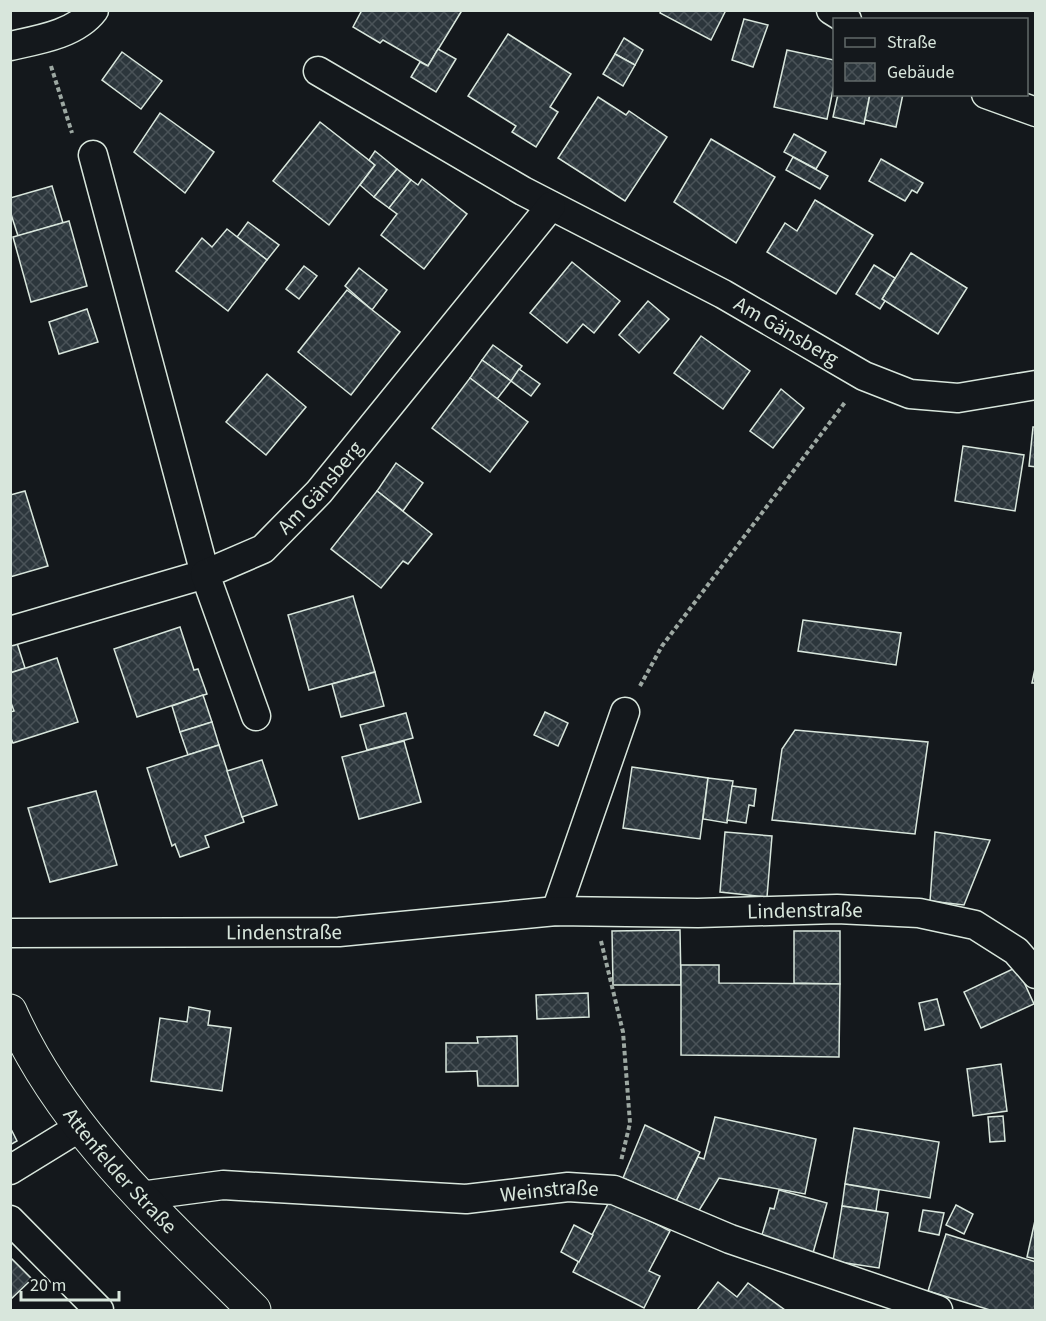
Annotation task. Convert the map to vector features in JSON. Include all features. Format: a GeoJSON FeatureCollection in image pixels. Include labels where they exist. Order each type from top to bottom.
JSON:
{"type":"FeatureCollection","features":[{"type":"Feature","properties":{"kind":"street"},"geometry":{"type":"LineString","coordinates":[[10,46],[42,40],[86,21],[94,10]]}},
{"type":"Feature","properties":{"kind":"street"},"geometry":{"type":"LineString","coordinates":[[831,10],[844,18]]}},
{"type":"Feature","properties":{"kind":"street","name":"Am Gänsberg"},"geometry":{"type":"LineString","coordinates":[[318,71],[551,206],[723,294],[864,376],[910,394],[958,398],[1035,385]]}},
{"type":"Feature","properties":{"kind":"street"},"geometry":{"type":"LineString","coordinates":[[991,96],[1035,112]]}},
{"type":"Feature","properties":{"kind":"street"},"geometry":{"type":"LineString","coordinates":[[93,154],[205,574],[256,716]]}},
{"type":"Feature","properties":{"kind":"street","name":"Am Gänsberg"},"geometry":{"type":"LineString","coordinates":[[10,630],[205,574],[263,549],[319,492],[551,206]]}},
{"type":"Feature","properties":{"kind":"street"},"geometry":{"type":"LineString","coordinates":[[556,910],[625,712]]}},
{"type":"Feature","properties":{"kind":"street","name":"Lindenstraße"},"geometry":{"type":"LineString","coordinates":[[10,933],[339,932],[556,910],[698,913],[837,909],[919,913],[975,925],[1016,951],[1035,974]]}},
{"type":"Feature","properties":{"kind":"street","name":"Attenfelder Straße"},"geometry":{"type":"LineString","coordinates":[[10,1011],[25,1044],[80,1127],[140,1196],[254,1311]]}},
{"type":"Feature","properties":{"kind":"street"},"geometry":{"type":"LineString","coordinates":[[10,1170],[80,1127]]}},
{"type":"Feature","properties":{"kind":"street","name":"Weinstraße"},"geometry":{"type":"LineString","coordinates":[[140,1196],[223,1185],[466,1199],[568,1187],[614,1190],[730,1239],[938,1311]]}},
{"type":"Feature","properties":{"kind":"street"},"geometry":{"type":"LineString","coordinates":[[10,1220],[99,1311]]}},
{"type":"Feature","properties":{"kind":"path"},"geometry":{"type":"LineString","coordinates":[[42,40],[76,147],[93,154]]}},
{"type":"Feature","properties":{"kind":"path"},"geometry":{"type":"LineString","coordinates":[[625,712],[662,646],[864,376]]}},
{"type":"Feature","properties":{"kind":"path"},"geometry":{"type":"LineString","coordinates":[[594,911],[623,1032],[630,1123],[614,1190]]}},
{"type":"Feature","properties":{"kind":"building"},"geometry":{"type":"Polygon","coordinates":[[[362,10],[459,10],[461,12],[428,66],[383,40],[380,43],[353,27],[362,10]]]}},
{"type":"Feature","properties":{"kind":"building"},"geometry":{"type":"Polygon","coordinates":[[[661,10],[726,10],[711,40],[660,13],[661,10]]]}},
{"type":"Feature","properties":{"kind":"building"},"geometry":{"type":"Polygon","coordinates":[[[744,19],[768,25],[753,67],[732,60],[744,19]]]}},
{"type":"Feature","properties":{"kind":"building"},"geometry":{"type":"Polygon","coordinates":[[[508,34],[571,74],[550,107],[558,112],[536,147],[512,132],[516,126],[468,96],[508,34]]]}},
{"type":"Feature","properties":{"kind":"building"},"geometry":{"type":"Polygon","coordinates":[[[624,38],[643,50],[635,65],[615,54],[624,38]]]}},
{"type":"Feature","properties":{"kind":"building"},"geometry":{"type":"Polygon","coordinates":[[[438,49],[456,59],[436,92],[411,77],[420,62],[428,66],[438,49]]]}},
{"type":"Feature","properties":{"kind":"building"},"geometry":{"type":"Polygon","coordinates":[[[787,50],[833,60],[833,90],[827,119],[774,107],[787,50]]]}},
{"type":"Feature","properties":{"kind":"building"},"geometry":{"type":"Polygon","coordinates":[[[122,52],[162,81],[141,109],[102,80],[122,52]]]}},
{"type":"Feature","properties":{"kind":"building"},"geometry":{"type":"Polygon","coordinates":[[[615,54],[635,65],[623,86],[603,74],[615,54]]]}},
{"type":"Feature","properties":{"kind":"building"},"geometry":{"type":"Polygon","coordinates":[[[838,96],[870,96],[864,124],[833,117],[838,96]]]}},
{"type":"Feature","properties":{"kind":"building"},"geometry":{"type":"Polygon","coordinates":[[[870,96],[903,96],[896,127],[865,120],[870,96]]]}},
{"type":"Feature","properties":{"kind":"building"},"geometry":{"type":"Polygon","coordinates":[[[598,97],[626,115],[629,111],[667,137],[625,201],[558,158],[598,97]]]}},
{"type":"Feature","properties":{"kind":"building"},"geometry":{"type":"Polygon","coordinates":[[[160,113],[214,152],[185,193],[134,152],[160,113]]]}},
{"type":"Feature","properties":{"kind":"building"},"geometry":{"type":"Polygon","coordinates":[[[320,122],[375,165],[329,225],[273,181],[320,122]]]}},
{"type":"Feature","properties":{"kind":"building"},"geometry":{"type":"Polygon","coordinates":[[[794,134],[826,152],[816,169],[784,152],[794,134]]]}},
{"type":"Feature","properties":{"kind":"building"},"geometry":{"type":"Polygon","coordinates":[[[711,139],[775,177],[736,243],[674,202],[711,139]]]}},
{"type":"Feature","properties":{"kind":"building"},"geometry":{"type":"Polygon","coordinates":[[[375,151],[397,169],[374,197],[360,185],[375,165],[369,160],[375,151]]]}},
{"type":"Feature","properties":{"kind":"building"},"geometry":{"type":"Polygon","coordinates":[[[793,157],[828,176],[820,189],[786,170],[793,157]]]}},
{"type":"Feature","properties":{"kind":"building"},"geometry":{"type":"Polygon","coordinates":[[[881,159],[923,183],[917,193],[912,190],[905,201],[869,181],[881,159]]]}},
{"type":"Feature","properties":{"kind":"building"},"geometry":{"type":"Polygon","coordinates":[[[397,169],[411,180],[389,208],[374,197],[397,169]]]}},
{"type":"Feature","properties":{"kind":"building"},"geometry":{"type":"Polygon","coordinates":[[[422,179],[467,214],[424,269],[381,235],[397,214],[389,208],[411,180],[418,185],[422,179]]]}},
{"type":"Feature","properties":{"kind":"building"},"geometry":{"type":"Polygon","coordinates":[[[52,186],[63,223],[18,236],[10,211],[10,198],[52,186]]]}},
{"type":"Feature","properties":{"kind":"building"},"geometry":{"type":"Polygon","coordinates":[[[815,200],[873,235],[836,294],[767,252],[785,223],[797,231],[815,200]]]}},
{"type":"Feature","properties":{"kind":"building"},"geometry":{"type":"Polygon","coordinates":[[[69,221],[87,286],[31,302],[13,237],[69,221]]]}},
{"type":"Feature","properties":{"kind":"building"},"geometry":{"type":"Polygon","coordinates":[[[248,222],[279,245],[267,260],[237,237],[248,222]]]}},
{"type":"Feature","properties":{"kind":"building"},"geometry":{"type":"Polygon","coordinates":[[[227,229],[267,260],[228,311],[176,271],[202,238],[212,247],[227,229]]]}},
{"type":"Feature","properties":{"kind":"building"},"geometry":{"type":"Polygon","coordinates":[[[911,253],[967,288],[938,334],[882,299],[911,253]]]}},
{"type":"Feature","properties":{"kind":"building"},"geometry":{"type":"Polygon","coordinates":[[[572,262],[620,301],[594,333],[583,324],[567,343],[530,313],[572,262]]]}},
{"type":"Feature","properties":{"kind":"building"},"geometry":{"type":"Polygon","coordinates":[[[874,265],[895,278],[882,299],[885,301],[880,309],[856,294],[874,265]]]}},
{"type":"Feature","properties":{"kind":"building"},"geometry":{"type":"Polygon","coordinates":[[[304,266],[317,276],[299,299],[286,289],[304,266]]]}},
{"type":"Feature","properties":{"kind":"building"},"geometry":{"type":"Polygon","coordinates":[[[359,268],[387,290],[372,310],[345,286],[359,268]]]}},
{"type":"Feature","properties":{"kind":"building"},"geometry":{"type":"Polygon","coordinates":[[[347,290],[400,332],[351,395],[298,352],[347,290]]]}},
{"type":"Feature","properties":{"kind":"building"},"geometry":{"type":"Polygon","coordinates":[[[648,301],[669,319],[639,353],[619,335],[648,301]]]}},
{"type":"Feature","properties":{"kind":"building"},"geometry":{"type":"Polygon","coordinates":[[[87,309],[98,342],[59,354],[49,322],[87,309]]]}},
{"type":"Feature","properties":{"kind":"building"},"geometry":{"type":"Polygon","coordinates":[[[701,336],[750,371],[723,409],[674,373],[701,336]]]}},
{"type":"Feature","properties":{"kind":"building"},"geometry":{"type":"Polygon","coordinates":[[[493,345],[522,366],[511,381],[482,360],[493,345]]]}},
{"type":"Feature","properties":{"kind":"building"},"geometry":{"type":"Polygon","coordinates":[[[482,360],[511,381],[497,399],[470,378],[482,360]]]}},
{"type":"Feature","properties":{"kind":"building"},"geometry":{"type":"Polygon","coordinates":[[[519,369],[540,384],[531,396],[511,381],[519,369]]]}},
{"type":"Feature","properties":{"kind":"building"},"geometry":{"type":"Polygon","coordinates":[[[267,374],[306,407],[266,455],[226,422],[267,374]]]}},
{"type":"Feature","properties":{"kind":"building"},"geometry":{"type":"Polygon","coordinates":[[[470,378],[528,422],[490,472],[432,428],[470,378]]]}},
{"type":"Feature","properties":{"kind":"building"},"geometry":{"type":"Polygon","coordinates":[[[781,389],[804,408],[773,448],[750,431],[781,389]]]}},
{"type":"Feature","properties":{"kind":"building"},"geometry":{"type":"Polygon","coordinates":[[[1033,427],[1036,427],[1036,467],[1029,466],[1033,427]]]}},
{"type":"Feature","properties":{"kind":"building"},"geometry":{"type":"Polygon","coordinates":[[[963,446],[1024,455],[1015,511],[955,501],[963,446]]]}},
{"type":"Feature","properties":{"kind":"building"},"geometry":{"type":"Polygon","coordinates":[[[396,463],[423,483],[403,511],[377,491],[396,463]]]}},
{"type":"Feature","properties":{"kind":"building"},"geometry":{"type":"Polygon","coordinates":[[[25,491],[48,566],[10,577],[10,495],[25,491]]]}},
{"type":"Feature","properties":{"kind":"building"},"geometry":{"type":"Polygon","coordinates":[[[377,491],[432,534],[408,564],[403,561],[381,588],[331,549],[377,491]]]}},
{"type":"Feature","properties":{"kind":"building"},"geometry":{"type":"Polygon","coordinates":[[[353,596],[375,672],[309,690],[288,615],[353,596]]]}},
{"type":"Feature","properties":{"kind":"building"},"geometry":{"type":"Polygon","coordinates":[[[803,620],[901,633],[896,665],[798,651],[803,620]]]}},
{"type":"Feature","properties":{"kind":"building"},"geometry":{"type":"Polygon","coordinates":[[[180,627],[194,670],[198,669],[207,694],[137,717],[114,649],[180,627]]]}},
{"type":"Feature","properties":{"kind":"building"},"geometry":{"type":"Polygon","coordinates":[[[17,643],[25,668],[10,673],[10,645],[17,643]]]}},
{"type":"Feature","properties":{"kind":"building"},"geometry":{"type":"Polygon","coordinates":[[[57,658],[78,722],[13,743],[10,736],[10,712],[14,711],[10,700],[10,673],[57,658]]]}},
{"type":"Feature","properties":{"kind":"building"},"geometry":{"type":"Polygon","coordinates":[[[1036,664],[1036,683],[1032,683],[1036,664]]]}},
{"type":"Feature","properties":{"kind":"building"},"geometry":{"type":"Polygon","coordinates":[[[375,672],[384,706],[341,717],[332,684],[375,672]]]}},
{"type":"Feature","properties":{"kind":"building"},"geometry":{"type":"Polygon","coordinates":[[[203,695],[212,722],[180,732],[172,706],[203,695]]]}},
{"type":"Feature","properties":{"kind":"building"},"geometry":{"type":"Polygon","coordinates":[[[545,712],[568,723],[558,746],[534,735],[545,712]]]}},
{"type":"Feature","properties":{"kind":"building"},"geometry":{"type":"Polygon","coordinates":[[[406,713],[413,738],[367,750],[360,725],[406,713]]]}},
{"type":"Feature","properties":{"kind":"building"},"geometry":{"type":"Polygon","coordinates":[[[212,722],[219,745],[188,755],[180,732],[212,722]]]}},
{"type":"Feature","properties":{"kind":"building"},"geometry":{"type":"Polygon","coordinates":[[[795,730],[928,742],[915,834],[772,820],[782,749],[795,730]]]}},
{"type":"Feature","properties":{"kind":"building"},"geometry":{"type":"Polygon","coordinates":[[[404,741],[421,802],[359,819],[342,757],[404,741]]]}},
{"type":"Feature","properties":{"kind":"building"},"geometry":{"type":"Polygon","coordinates":[[[219,745],[244,822],[205,836],[209,847],[180,857],[175,844],[172,846],[147,768],[219,745]]]}},
{"type":"Feature","properties":{"kind":"building"},"geometry":{"type":"Polygon","coordinates":[[[262,760],[277,805],[242,817],[227,771],[262,760]]]}},
{"type":"Feature","properties":{"kind":"building"},"geometry":{"type":"Polygon","coordinates":[[[632,767],[708,778],[700,839],[623,828],[632,767]]]}},
{"type":"Feature","properties":{"kind":"building"},"geometry":{"type":"Polygon","coordinates":[[[708,778],[733,781],[727,823],[703,819],[708,778]]]}},
{"type":"Feature","properties":{"kind":"building"},"geometry":{"type":"Polygon","coordinates":[[[732,786],[756,789],[754,806],[749,805],[746,823],[727,820],[732,786]]]}},
{"type":"Feature","properties":{"kind":"building"},"geometry":{"type":"Polygon","coordinates":[[[96,791],[117,865],[50,882],[28,808],[96,791]]]}},
{"type":"Feature","properties":{"kind":"building"},"geometry":{"type":"Polygon","coordinates":[[[725,832],[772,836],[767,897],[720,892],[725,832]]]}},
{"type":"Feature","properties":{"kind":"building"},"geometry":{"type":"Polygon","coordinates":[[[935,832],[990,840],[964,905],[930,901],[935,832]]]}},
{"type":"Feature","properties":{"kind":"building"},"geometry":{"type":"Polygon","coordinates":[[[680,930],[681,985],[613,985],[612,931],[680,930]]]}},
{"type":"Feature","properties":{"kind":"building"},"geometry":{"type":"Polygon","coordinates":[[[794,931],[840,931],[840,984],[794,983],[794,931]]]}},
{"type":"Feature","properties":{"kind":"building"},"geometry":{"type":"Polygon","coordinates":[[[681,965],[719,965],[719,983],[840,984],[839,1057],[681,1055],[681,965]]]}},
{"type":"Feature","properties":{"kind":"building"},"geometry":{"type":"Polygon","coordinates":[[[1017,967],[1034,1004],[981,1028],[964,992],[1017,967]]]}},
{"type":"Feature","properties":{"kind":"building"},"geometry":{"type":"Polygon","coordinates":[[[588,993],[589,1017],[537,1019],[536,995],[588,993]]]}},
{"type":"Feature","properties":{"kind":"building"},"geometry":{"type":"Polygon","coordinates":[[[937,999],[944,1025],[925,1030],[919,1003],[937,999]]]}},
{"type":"Feature","properties":{"kind":"building"},"geometry":{"type":"Polygon","coordinates":[[[189,1007],[210,1011],[208,1025],[231,1028],[222,1091],[151,1081],[160,1018],[187,1022],[189,1007]]]}},
{"type":"Feature","properties":{"kind":"building"},"geometry":{"type":"Polygon","coordinates":[[[517,1036],[518,1086],[478,1086],[477,1071],[446,1072],[446,1043],[478,1043],[477,1037],[517,1036]]]}},
{"type":"Feature","properties":{"kind":"building"},"geometry":{"type":"Polygon","coordinates":[[[1001,1064],[1007,1111],[973,1116],[967,1069],[1001,1064]]]}},
{"type":"Feature","properties":{"kind":"building"},"geometry":{"type":"Polygon","coordinates":[[[1003,1116],[1005,1141],[990,1142],[988,1117],[1003,1116]]]}},
{"type":"Feature","properties":{"kind":"building"},"geometry":{"type":"Polygon","coordinates":[[[715,1117],[816,1139],[805,1194],[719,1178],[698,1212],[676,1201],[698,1157],[704,1159],[715,1117]]]}},
{"type":"Feature","properties":{"kind":"building"},"geometry":{"type":"Polygon","coordinates":[[[645,1125],[700,1152],[676,1201],[623,1178],[645,1125]]]}},
{"type":"Feature","properties":{"kind":"building"},"geometry":{"type":"Polygon","coordinates":[[[10,1127],[17,1141],[10,1145],[10,1127]]]}},
{"type":"Feature","properties":{"kind":"building"},"geometry":{"type":"Polygon","coordinates":[[[854,1128],[939,1142],[930,1198],[845,1184],[854,1128]]]}},
{"type":"Feature","properties":{"kind":"building"},"geometry":{"type":"Polygon","coordinates":[[[845,1184],[879,1190],[876,1211],[842,1206],[845,1184]]]}},
{"type":"Feature","properties":{"kind":"building"},"geometry":{"type":"Polygon","coordinates":[[[779,1190],[827,1203],[813,1253],[761,1238],[770,1208],[774,1209],[779,1190]]]}},
{"type":"Feature","properties":{"kind":"building"},"geometry":{"type":"Polygon","coordinates":[[[610,1200],[670,1231],[649,1271],[660,1276],[644,1308],[573,1272],[610,1200]]]}},
{"type":"Feature","properties":{"kind":"building"},"geometry":{"type":"Polygon","coordinates":[[[956,1205],[973,1214],[964,1234],[946,1225],[956,1205]]]}},
{"type":"Feature","properties":{"kind":"building"},"geometry":{"type":"Polygon","coordinates":[[[842,1206],[888,1213],[879,1268],[833,1261],[842,1206]]]}},
{"type":"Feature","properties":{"kind":"building"},"geometry":{"type":"Polygon","coordinates":[[[923,1210],[944,1213],[939,1235],[919,1231],[923,1210]]]}},
{"type":"Feature","properties":{"kind":"building"},"geometry":{"type":"Polygon","coordinates":[[[1036,1216],[1036,1259],[1027,1257],[1036,1216]]]}},
{"type":"Feature","properties":{"kind":"building"},"geometry":{"type":"Polygon","coordinates":[[[574,1225],[593,1235],[579,1262],[561,1252],[574,1225]]]}},
{"type":"Feature","properties":{"kind":"building"},"geometry":{"type":"Polygon","coordinates":[[[946,1234],[1036,1262],[1035,1310],[990,1310],[928,1291],[946,1234]]]}},
{"type":"Feature","properties":{"kind":"building"},"geometry":{"type":"Polygon","coordinates":[[[10,1257],[32,1279],[10,1300],[10,1257]]]}},
{"type":"Feature","properties":{"kind":"building"},"geometry":{"type":"Polygon","coordinates":[[[718,1282],[737,1297],[748,1283],[785,1310],[697,1310],[718,1282]]]}}]}
